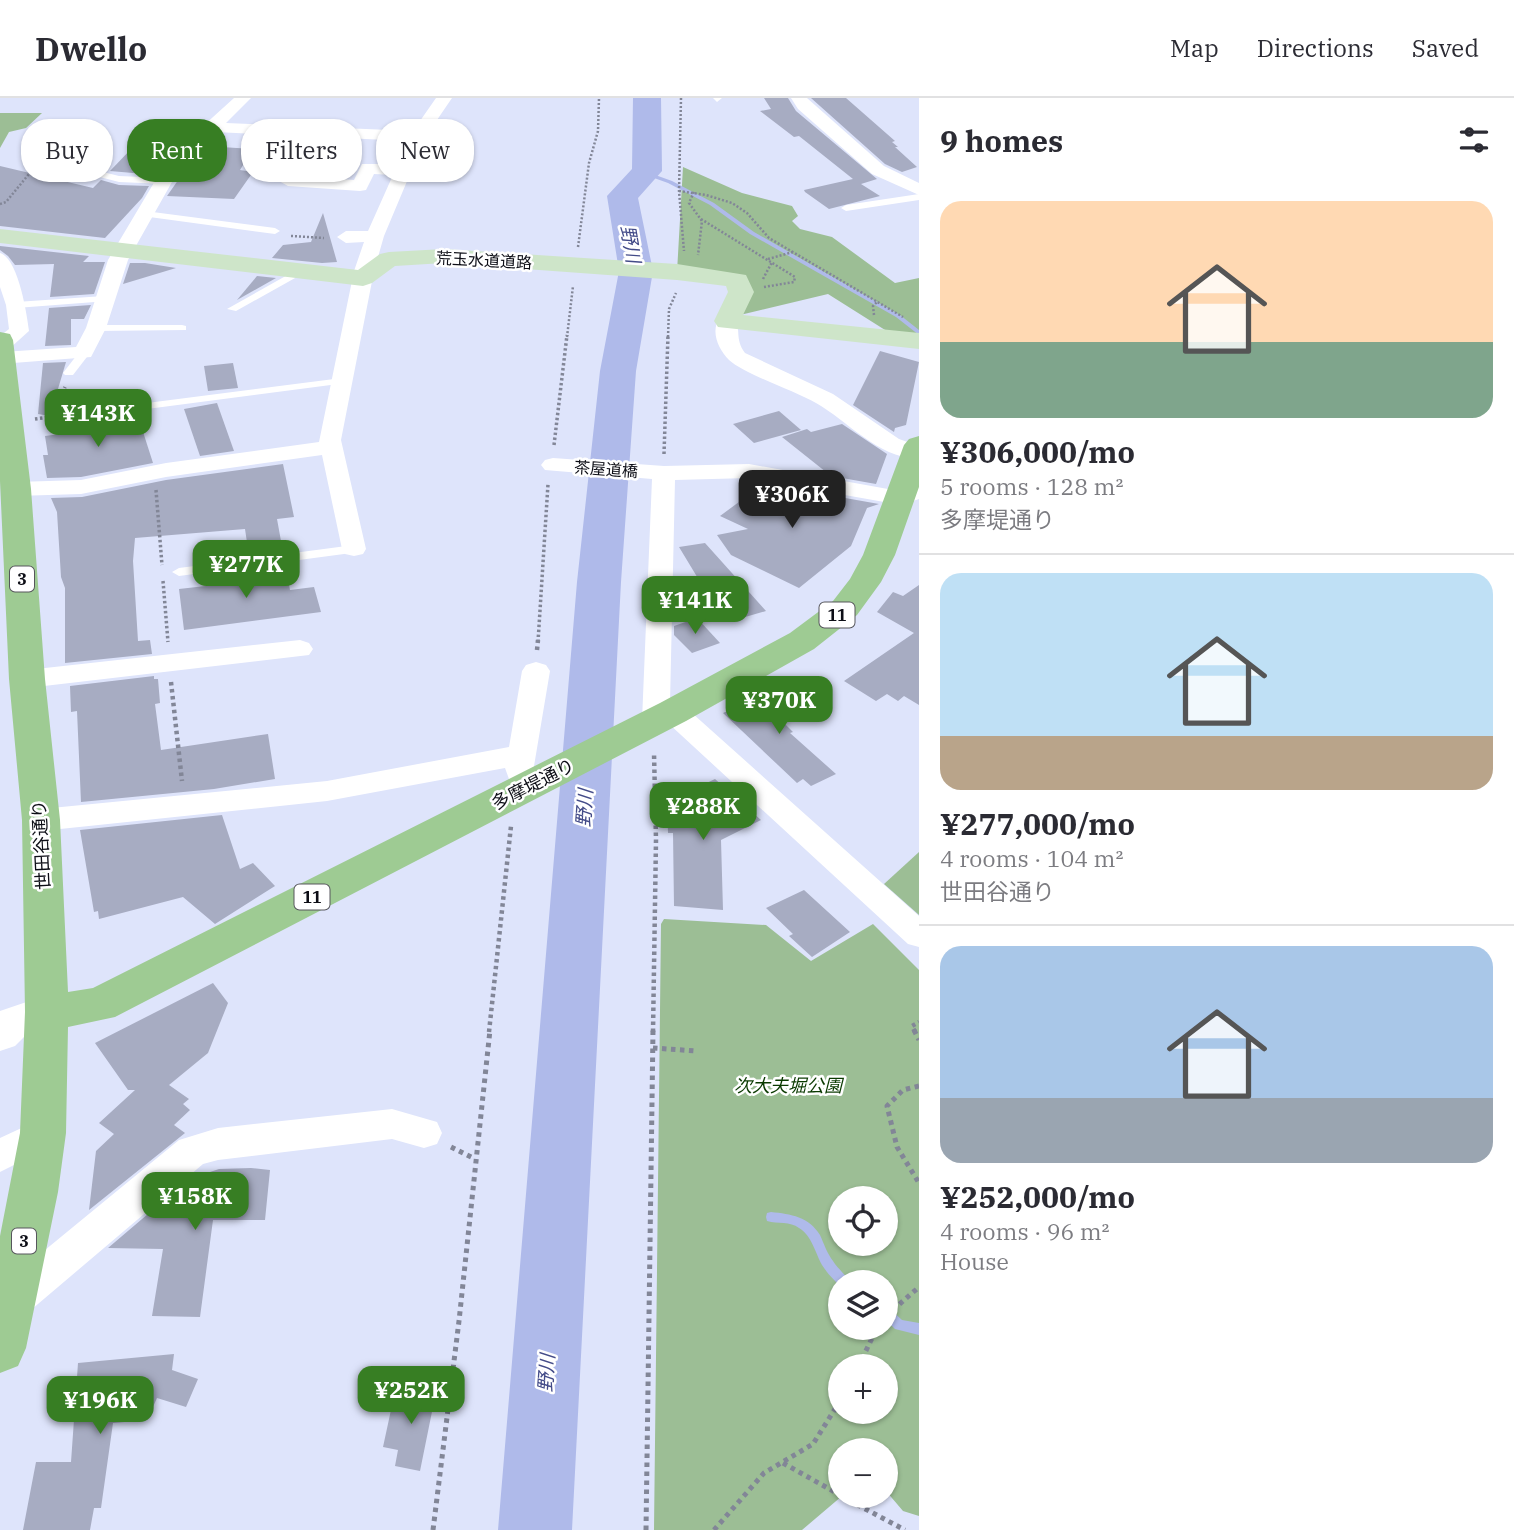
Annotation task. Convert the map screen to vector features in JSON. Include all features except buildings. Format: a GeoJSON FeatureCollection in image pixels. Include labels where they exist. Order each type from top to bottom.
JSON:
{"type":"FeatureCollection","features":[{"type":"Feature","properties":{"kind":"main road"},"geometry":{"type":"LineString","coordinates":[[0,236],[363,278]]}},
{"type":"Feature","properties":{"kind":"main road","name":"荒玉水道道路"},"geometry":{"type":"LineString","coordinates":[[363,278],[389,259],[444,256],[677,272],[737,280],[741,292],[727,321]]}},
{"type":"Feature","properties":{"kind":"main road"},"geometry":{"type":"LineString","coordinates":[[727,321],[913,330]]}},
{"type":"Feature","properties":{"kind":"main road","name":"世田谷通り"},"geometry":{"type":"LineString","coordinates":[[0,1348],[34,1192],[43,1133],[47,1012],[41,820],[27,679],[12,621],[16,489],[2,347]]}},
{"type":"Feature","properties":{"kind":"main road","name":"多摩堤通り"},"geometry":{"type":"LineString","coordinates":[[47,1012],[97,1006],[521,779],[656,721],[802,641],[845,608],[865,582],[910,494],[918,449]]}},
{"type":"Feature","properties":{"kind":"street"},"geometry":{"type":"LineString","coordinates":[[220,119],[243,98]]}},
{"type":"Feature","properties":{"kind":"street"},"geometry":{"type":"LineString","coordinates":[[430,119],[444,98]]}},
{"type":"Feature","properties":{"kind":"street"},"geometry":{"type":"LineString","coordinates":[[799,98],[804,106],[878,170],[919,190]]}},
{"type":"Feature","properties":{"kind":"street"},"geometry":{"type":"LineString","coordinates":[[227,128],[376,134]]}},
{"type":"Feature","properties":{"kind":"street"},"geometry":{"type":"LineString","coordinates":[[362,182],[368,168],[376,168]]}},
{"type":"Feature","properties":{"kind":"street"},"geometry":{"type":"LineString","coordinates":[[2,347],[84,353],[96,328],[118,261],[163,182]]}},
{"type":"Feature","properties":{"kind":"street"},"geometry":{"type":"LineString","coordinates":[[302,182],[360,186],[362,182]]}},
{"type":"Feature","properties":{"kind":"street"},"geometry":{"type":"LineString","coordinates":[[354,549],[330,447],[363,278],[375,236],[396,182]]}},
{"type":"Feature","properties":{"kind":"street"},"geometry":{"type":"LineString","coordinates":[[346,237],[375,236]]}},
{"type":"Feature","properties":{"kind":"street"},"geometry":{"type":"LineString","coordinates":[[0,258],[16,305],[19,331],[2,347]]}},
{"type":"Feature","properties":{"kind":"street"},"geometry":{"type":"LineString","coordinates":[[727,321],[727,343],[738,357],[825,399],[891,444],[918,449]]}},
{"type":"Feature","properties":{"kind":"street"},"geometry":{"type":"LineString","coordinates":[[16,489],[81,487],[166,470],[330,447]]}},
{"type":"Feature","properties":{"kind":"street","name":"茶屋道橋"},"geometry":{"type":"LineString","coordinates":[[557,466],[658,472],[749,471],[910,494]]}},
{"type":"Feature","properties":{"kind":"street"},"geometry":{"type":"LineString","coordinates":[[658,472],[656,721],[919,935]]}},
{"type":"Feature","properties":{"kind":"street"},"geometry":{"type":"LineString","coordinates":[[27,679],[300,649]]}},
{"type":"Feature","properties":{"kind":"street"},"geometry":{"type":"LineString","coordinates":[[41,820],[327,790],[521,779],[537,671]]}},
{"type":"Feature","properties":{"kind":"street"},"geometry":{"type":"LineString","coordinates":[[0,1034],[9,1025],[47,1012]]}},
{"type":"Feature","properties":{"kind":"street"},"geometry":{"type":"LineString","coordinates":[[11,1302],[192,1151],[218,1144],[392,1125],[424,1133]]}},
{"type":"Feature","properties":{"kind":"street"},"geometry":{"type":"LineString","coordinates":[[0,1156],[43,1133]]}},
{"type":"Feature","properties":{"kind":"lane"},"geometry":{"type":"LineString","coordinates":[[846,208],[919,197]]}},
{"type":"Feature","properties":{"kind":"lane"},"geometry":{"type":"LineString","coordinates":[[145,214],[275,231]]}},
{"type":"Feature","properties":{"kind":"lane"},"geometry":{"type":"LineString","coordinates":[[232,309],[300,271]]}},
{"type":"Feature","properties":{"kind":"lane"},"geometry":{"type":"LineString","coordinates":[[16,305],[104,299]]}},
{"type":"Feature","properties":{"kind":"lane"},"geometry":{"type":"LineString","coordinates":[[96,328],[182,328]]}},
{"type":"Feature","properties":{"kind":"lane"},"geometry":{"type":"LineString","coordinates":[[69,373],[84,353]]}},
{"type":"Feature","properties":{"kind":"lane"},"geometry":{"type":"LineString","coordinates":[[147,406],[342,381]]}},
{"type":"Feature","properties":{"kind":"lane"},"geometry":{"type":"LineString","coordinates":[[179,572],[354,549]]}},
{"type":"Feature","properties":{"kind":"path"},"geometry":{"type":"LineString","coordinates":[[537,671],[549,474],[557,466],[572,266],[589,163],[598,131],[599,98]]}},
{"type":"Feature","properties":{"kind":"path"},"geometry":{"type":"LineString","coordinates":[[0,204],[6,202],[22,182]]}},
{"type":"Feature","properties":{"kind":"path"},"geometry":{"type":"LineString","coordinates":[[679,191],[705,193],[730,203],[745,212],[758,230],[913,330]]}},
{"type":"Feature","properties":{"kind":"path"},"geometry":{"type":"LineString","coordinates":[[275,231],[273,233],[307,237],[346,237]]}},
{"type":"Feature","properties":{"kind":"path"},"geometry":{"type":"LineString","coordinates":[[767,259],[793,252]]}},
{"type":"Feature","properties":{"kind":"path"},"geometry":{"type":"LineString","coordinates":[[755,278],[765,279],[772,262]]}},
{"type":"Feature","properties":{"kind":"path"},"geometry":{"type":"LineString","coordinates":[[60,415],[57,405],[69,373]]}},
{"type":"Feature","properties":{"kind":"path"},"geometry":{"type":"LineString","coordinates":[[10,422],[147,406]]}},
{"type":"Feature","properties":{"kind":"path"},"geometry":{"type":"LineString","coordinates":[[646,1530],[656,721]]}},
{"type":"Feature","properties":{"kind":"path"},"geometry":{"type":"LineString","coordinates":[[433,1530],[521,779]]}},
{"type":"Feature","properties":{"kind":"path"},"geometry":{"type":"LineString","coordinates":[[919,1022],[912,1026],[919,1040]]}},
{"type":"Feature","properties":{"kind":"path"},"geometry":{"type":"LineString","coordinates":[[653,1048],[697,1051]]}},
{"type":"Feature","properties":{"kind":"path"},"geometry":{"type":"LineString","coordinates":[[919,1086],[903,1090],[887,1106],[898,1154],[919,1183]]}},
{"type":"Feature","properties":{"kind":"path"},"geometry":{"type":"LineString","coordinates":[[898,1303],[906,1300],[919,1287]]}},
{"type":"Feature","properties":{"kind":"path"},"geometry":{"type":"LineString","coordinates":[[714,1530],[764,1473],[813,1444],[828,1420]]}},
{"type":"Feature","properties":{"kind":"path"},"geometry":{"type":"LineString","coordinates":[[782,1462],[828,1489]]}},
{"type":"Feature","properties":{"kind":"path"},"geometry":{"type":"LineString","coordinates":[[864,1508],[905,1530]]}},
{"type":"Feature","properties":{"kind":"green space"},"geometry":{"type":"Polygon","coordinates":[[[0,113],[42,113],[36,119],[21,119],[21,129],[9,132],[0,148],[0,113]]]}},
{"type":"Feature","properties":{"kind":"green space"},"geometry":{"type":"Polygon","coordinates":[[[683,167],[742,193],[792,206],[798,216],[792,221],[800,229],[832,237],[895,283],[919,278],[919,338],[893,335],[828,294],[740,315],[747,279],[677,272],[683,167]]]}},
{"type":"Feature","properties":{"kind":"green space"},"geometry":{"type":"Polygon","coordinates":[[[919,852],[919,915],[884,884],[919,852]]]}},
{"type":"Feature","properties":{"kind":"green space","name":"次大夫堀公園"},"geometry":{"type":"Polygon","coordinates":[[[664,919],[766,925],[811,961],[873,924],[919,970],[919,1516],[903,1511],[898,1505],[898,1438],[828,1438],[828,1508],[802,1530],[654,1530],[661,924],[664,919]]]}},
{"type":"Feature","properties":{"kind":"waterway","name":"野川"},"geometry":{"type":"LineString","coordinates":[[535,1530],[599,582],[618,371],[636,271],[622,196],[647,171],[647,98]]}},
{"type":"Feature","properties":{"kind":"waterway"},"geometry":{"type":"LineString","coordinates":[[645,173],[670,182],[712,204],[752,233],[898,316],[919,333]]}},
{"type":"Feature","properties":{"kind":"waterway"},"geometry":{"type":"LineString","coordinates":[[771,1217],[802,1223],[817,1240],[832,1270]]}},
{"type":"Feature","properties":{"kind":"waterway"},"geometry":{"type":"LineString","coordinates":[[898,1324],[919,1329]]}}]}
